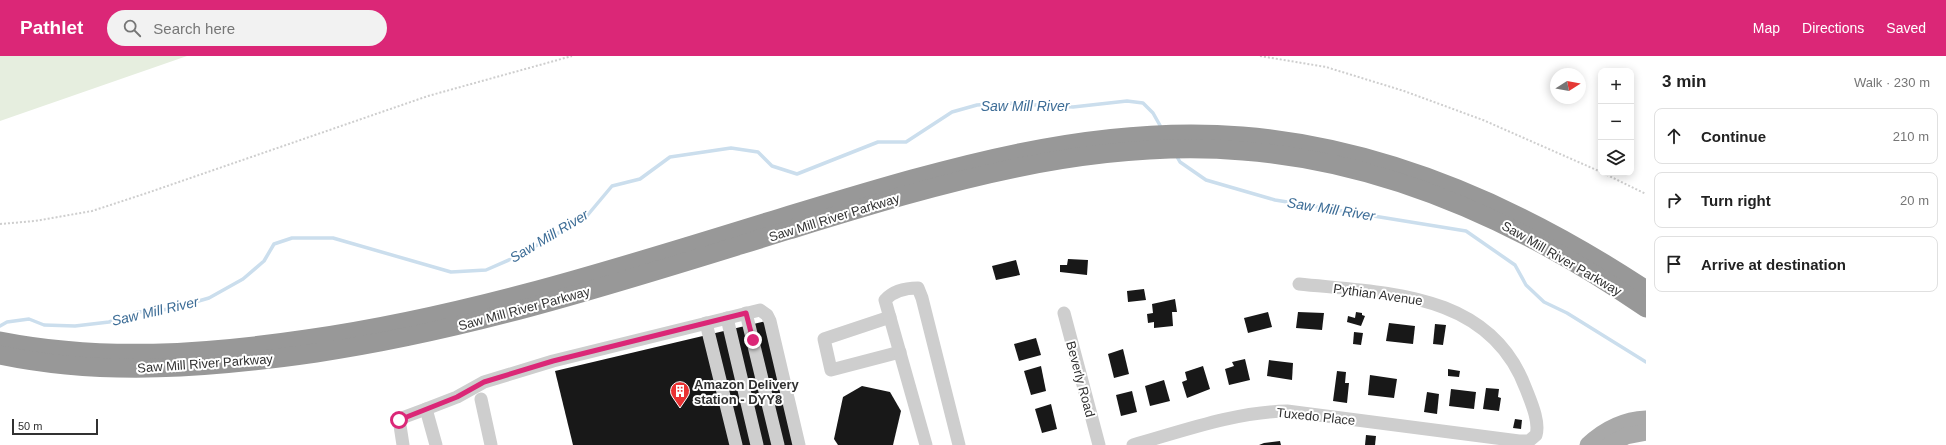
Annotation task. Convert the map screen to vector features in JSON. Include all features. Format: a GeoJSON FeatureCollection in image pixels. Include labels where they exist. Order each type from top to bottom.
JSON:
{"type":"FeatureCollection","features":[{"type":"Feature","properties":{"kind":"highway","name":"Saw Mill River Parkway"},"geometry":{"type":"LineString","coordinates":[[0,341],[73,351],[156,354],[240,348],[365,330],[447,314],[562,284],[850,197],[965,165],[1055,146],[1191,141],[1243,136],[1306,144],[1348,153],[1409,170],[1468,192],[1525,219],[1585,252],[1646,290]]}},
{"type":"Feature","properties":{"kind":"highway","name":"Saw Mill River Parkway"},"geometry":{"type":"LineString","coordinates":[[1191,141],[1242,151],[1305,158],[1366,172],[1426,191],[1484,215],[1528,236],[1576,263],[1646,308]]}},
{"type":"Feature","properties":{"kind":"highway","name":"Saw Mill River Parkway"},"geometry":{"type":"LineString","coordinates":[[0,356],[73,366],[157,368],[241,362],[366,345],[442,330],[531,308],[859,209],[953,183],[1156,142]]}},
{"type":"Feature","properties":{"kind":"main road"},"geometry":{"type":"LineString","coordinates":[[1588,445],[1614,427],[1629,422],[1646,419]]}},
{"type":"Feature","properties":{"kind":"main road"},"geometry":{"type":"LineString","coordinates":[[1609,445],[1626,436],[1646,432]]}},
{"type":"Feature","properties":{"kind":"street","name":"Pythian Avenue"},"geometry":{"type":"LineString","coordinates":[[1299,284],[1390,294],[1424,300],[1460,314],[1486,332],[1505,351],[1519,373],[1533,411],[1537,431],[1533,439],[1525,442],[1479,435]]}},
{"type":"Feature","properties":{"kind":"street"},"geometry":{"type":"LineString","coordinates":[[926,445],[885,300],[891,294],[911,288],[918,288],[959,445]]}},
{"type":"Feature","properties":{"kind":"street"},"geometry":{"type":"LineString","coordinates":[[403,445],[399,420],[484,382],[553,361],[760,310],[767,315],[770,321],[799,445]]}},
{"type":"Feature","properties":{"kind":"street"},"geometry":{"type":"LineString","coordinates":[[746,313],[778,445]]}},
{"type":"Feature","properties":{"kind":"street","name":"Beverly Road"},"geometry":{"type":"LineString","coordinates":[[1064,314],[1099,445]]}},
{"type":"Feature","properties":{"kind":"street"},"geometry":{"type":"LineString","coordinates":[[727,318],[757,445]]}},
{"type":"Feature","properties":{"kind":"street"},"geometry":{"type":"LineString","coordinates":[[890,318],[824,339],[832,370],[900,352]]}},
{"type":"Feature","properties":{"kind":"street"},"geometry":{"type":"LineString","coordinates":[[706,323],[736,445]]}},
{"type":"Feature","properties":{"kind":"street"},"geometry":{"type":"LineString","coordinates":[[481,399],[491,445]]}},
{"type":"Feature","properties":{"kind":"street"},"geometry":{"type":"LineString","coordinates":[[426,409],[436,445]]}},
{"type":"Feature","properties":{"kind":"street","name":"Tuxedo Place"},"geometry":{"type":"LineString","coordinates":[[1133,445],[1214,423],[1268,411],[1287,411],[1479,435]]}},
{"type":"Feature","properties":{"kind":"path"},"geometry":{"type":"LineString","coordinates":[[0,224],[35,222],[92,210],[154,191],[428,96],[572,56]]}},
{"type":"Feature","properties":{"kind":"path"},"geometry":{"type":"LineString","coordinates":[[1260,56],[1326,67],[1404,91],[1483,120],[1598,170]]}},
{"type":"Feature","properties":{"kind":"path"},"geometry":{"type":"LineString","coordinates":[[1610,176],[1646,194]]}},
{"type":"Feature","properties":{"kind":"green space"},"geometry":{"type":"Polygon","coordinates":[[[0,56],[187,56],[0,121],[0,56]]]}},
{"type":"Feature","properties":{"kind":"building"},"geometry":{"type":"Polygon","coordinates":[[[1068,259],[1088,260],[1087,275],[1060,272],[1060,265],[1067,265],[1068,259]]]}},
{"type":"Feature","properties":{"kind":"building"},"geometry":{"type":"Polygon","coordinates":[[[1016,260],[1020,275],[996,280],[992,266],[1016,260]]]}},
{"type":"Feature","properties":{"kind":"building"},"geometry":{"type":"Polygon","coordinates":[[[1144,289],[1146,300],[1128,302],[1127,291],[1144,289]]]}},
{"type":"Feature","properties":{"kind":"building"},"geometry":{"type":"Polygon","coordinates":[[[1175,299],[1177,312],[1172,312],[1173,326],[1154,328],[1154,322],[1148,323],[1147,314],[1153,313],[1152,304],[1175,299]]]}},
{"type":"Feature","properties":{"kind":"building"},"geometry":{"type":"Polygon","coordinates":[[[1268,312],[1272,327],[1248,333],[1244,318],[1268,312]]]}},
{"type":"Feature","properties":{"kind":"building"},"geometry":{"type":"Polygon","coordinates":[[[1298,312],[1324,313],[1322,330],[1296,328],[1298,312]]]}},
{"type":"Feature","properties":{"kind":"building"},"geometry":{"type":"Polygon","coordinates":[[[1356,312],[1362,313],[1362,315],[1365,316],[1361,326],[1347,322],[1348,316],[1355,318],[1356,312]]]}},
{"type":"Feature","properties":{"kind":"building","name":"Amazon Delivery station - DYY8"},"geometry":{"type":"Polygon","coordinates":[[[775,319],[804,445],[573,445],[555,371],[775,319]]]}},
{"type":"Feature","properties":{"kind":"building"},"geometry":{"type":"Polygon","coordinates":[[[1389,323],[1415,326],[1413,344],[1386,341],[1389,323]]]}},
{"type":"Feature","properties":{"kind":"building"},"geometry":{"type":"Polygon","coordinates":[[[1435,324],[1446,325],[1443,345],[1433,344],[1435,324]]]}},
{"type":"Feature","properties":{"kind":"building"},"geometry":{"type":"Polygon","coordinates":[[[1354,332],[1363,333],[1361,345],[1353,344],[1354,332]]]}},
{"type":"Feature","properties":{"kind":"building"},"geometry":{"type":"Polygon","coordinates":[[[1036,338],[1041,355],[1019,361],[1014,344],[1036,338]]]}},
{"type":"Feature","properties":{"kind":"building"},"geometry":{"type":"Polygon","coordinates":[[[1123,349],[1129,374],[1114,378],[1108,354],[1123,349]]]}},
{"type":"Feature","properties":{"kind":"building"},"geometry":{"type":"Polygon","coordinates":[[[1245,359],[1250,380],[1229,385],[1225,369],[1234,366],[1232,362],[1245,359]]]}},
{"type":"Feature","properties":{"kind":"building"},"geometry":{"type":"Polygon","coordinates":[[[1269,360],[1293,363],[1292,380],[1267,376],[1269,360]]]}},
{"type":"Feature","properties":{"kind":"building"},"geometry":{"type":"Polygon","coordinates":[[[1041,366],[1046,391],[1031,395],[1024,371],[1041,366]]]}},
{"type":"Feature","properties":{"kind":"building"},"geometry":{"type":"Polygon","coordinates":[[[1203,366],[1210,389],[1187,398],[1182,382],[1187,380],[1185,372],[1203,366]]]}},
{"type":"Feature","properties":{"kind":"building"},"geometry":{"type":"Polygon","coordinates":[[[1448,369],[1460,371],[1459,377],[1448,376],[1448,369]]]}},
{"type":"Feature","properties":{"kind":"building"},"geometry":{"type":"Polygon","coordinates":[[[1337,371],[1346,372],[1345,383],[1349,383],[1347,403],[1333,401],[1337,371]]]}},
{"type":"Feature","properties":{"kind":"building"},"geometry":{"type":"Polygon","coordinates":[[[1370,375],[1397,379],[1394,398],[1368,395],[1370,375]]]}},
{"type":"Feature","properties":{"kind":"building"},"geometry":{"type":"Polygon","coordinates":[[[1164,380],[1170,401],[1150,406],[1145,386],[1164,380]]]}},
{"type":"Feature","properties":{"kind":"building"},"geometry":{"type":"Polygon","coordinates":[[[862,386],[890,392],[901,411],[893,445],[838,445],[834,439],[843,397],[862,386]]]}},
{"type":"Feature","properties":{"kind":"building"},"geometry":{"type":"Polygon","coordinates":[[[1486,388],[1499,389],[1498,397],[1501,398],[1499,411],[1483,409],[1486,388]]]}},
{"type":"Feature","properties":{"kind":"building"},"geometry":{"type":"Polygon","coordinates":[[[1451,389],[1476,392],[1474,409],[1449,406],[1451,389]]]}},
{"type":"Feature","properties":{"kind":"building"},"geometry":{"type":"Polygon","coordinates":[[[1132,391],[1137,412],[1121,416],[1116,395],[1132,391]]]}},
{"type":"Feature","properties":{"kind":"building"},"geometry":{"type":"Polygon","coordinates":[[[1427,392],[1439,394],[1437,414],[1424,412],[1427,392]]]}},
{"type":"Feature","properties":{"kind":"building"},"geometry":{"type":"Polygon","coordinates":[[[1051,404],[1057,429],[1042,433],[1035,409],[1051,404]]]}},
{"type":"Feature","properties":{"kind":"building"},"geometry":{"type":"Polygon","coordinates":[[[1515,419],[1522,420],[1521,429],[1513,428],[1515,419]]]}},
{"type":"Feature","properties":{"kind":"building"},"geometry":{"type":"Polygon","coordinates":[[[1366,435],[1376,436],[1375,445],[1365,445],[1366,435]]]}},
{"type":"Feature","properties":{"kind":"building"},"geometry":{"type":"Polygon","coordinates":[[[1280,441],[1281,445],[1259,445],[1264,443],[1280,441]]]}},
{"type":"Feature","properties":{"kind":"waterway","name":"Saw Mill River"},"geometry":{"type":"LineString","coordinates":[[0,326],[7,322],[29,319],[44,325],[75,326],[109,322],[138,312],[171,309],[209,298],[243,279],[264,261],[274,244],[292,238],[333,238],[451,272],[486,270],[518,256],[586,217],[612,186],[640,179],[670,157],[731,148],[758,152],[772,166],[797,174],[878,142],[906,142],[952,112],[977,105],[1004,103],[1073,107],[1127,101],[1143,103],[1153,113],[1162,129]]}},
{"type":"Feature","properties":{"kind":"waterway","name":"Saw Mill River"},"geometry":{"type":"LineString","coordinates":[[1176,155],[1180,162],[1206,180],[1275,200],[1466,231],[1515,265],[1526,285],[1544,302],[1567,313],[1646,362]]}},
{"type":"Feature","properties":{"kind":"place","name":"Amazon Delivery station - DYY8"},"geometry":{"type":"Point","coordinates":[680,408]}},
{"type":"Feature","properties":{"kind":"route"},"geometry":{"type":"LineString","coordinates":[[399,420],[457,397],[484,382],[553,361],[746,313],[753,340]]}}]}
